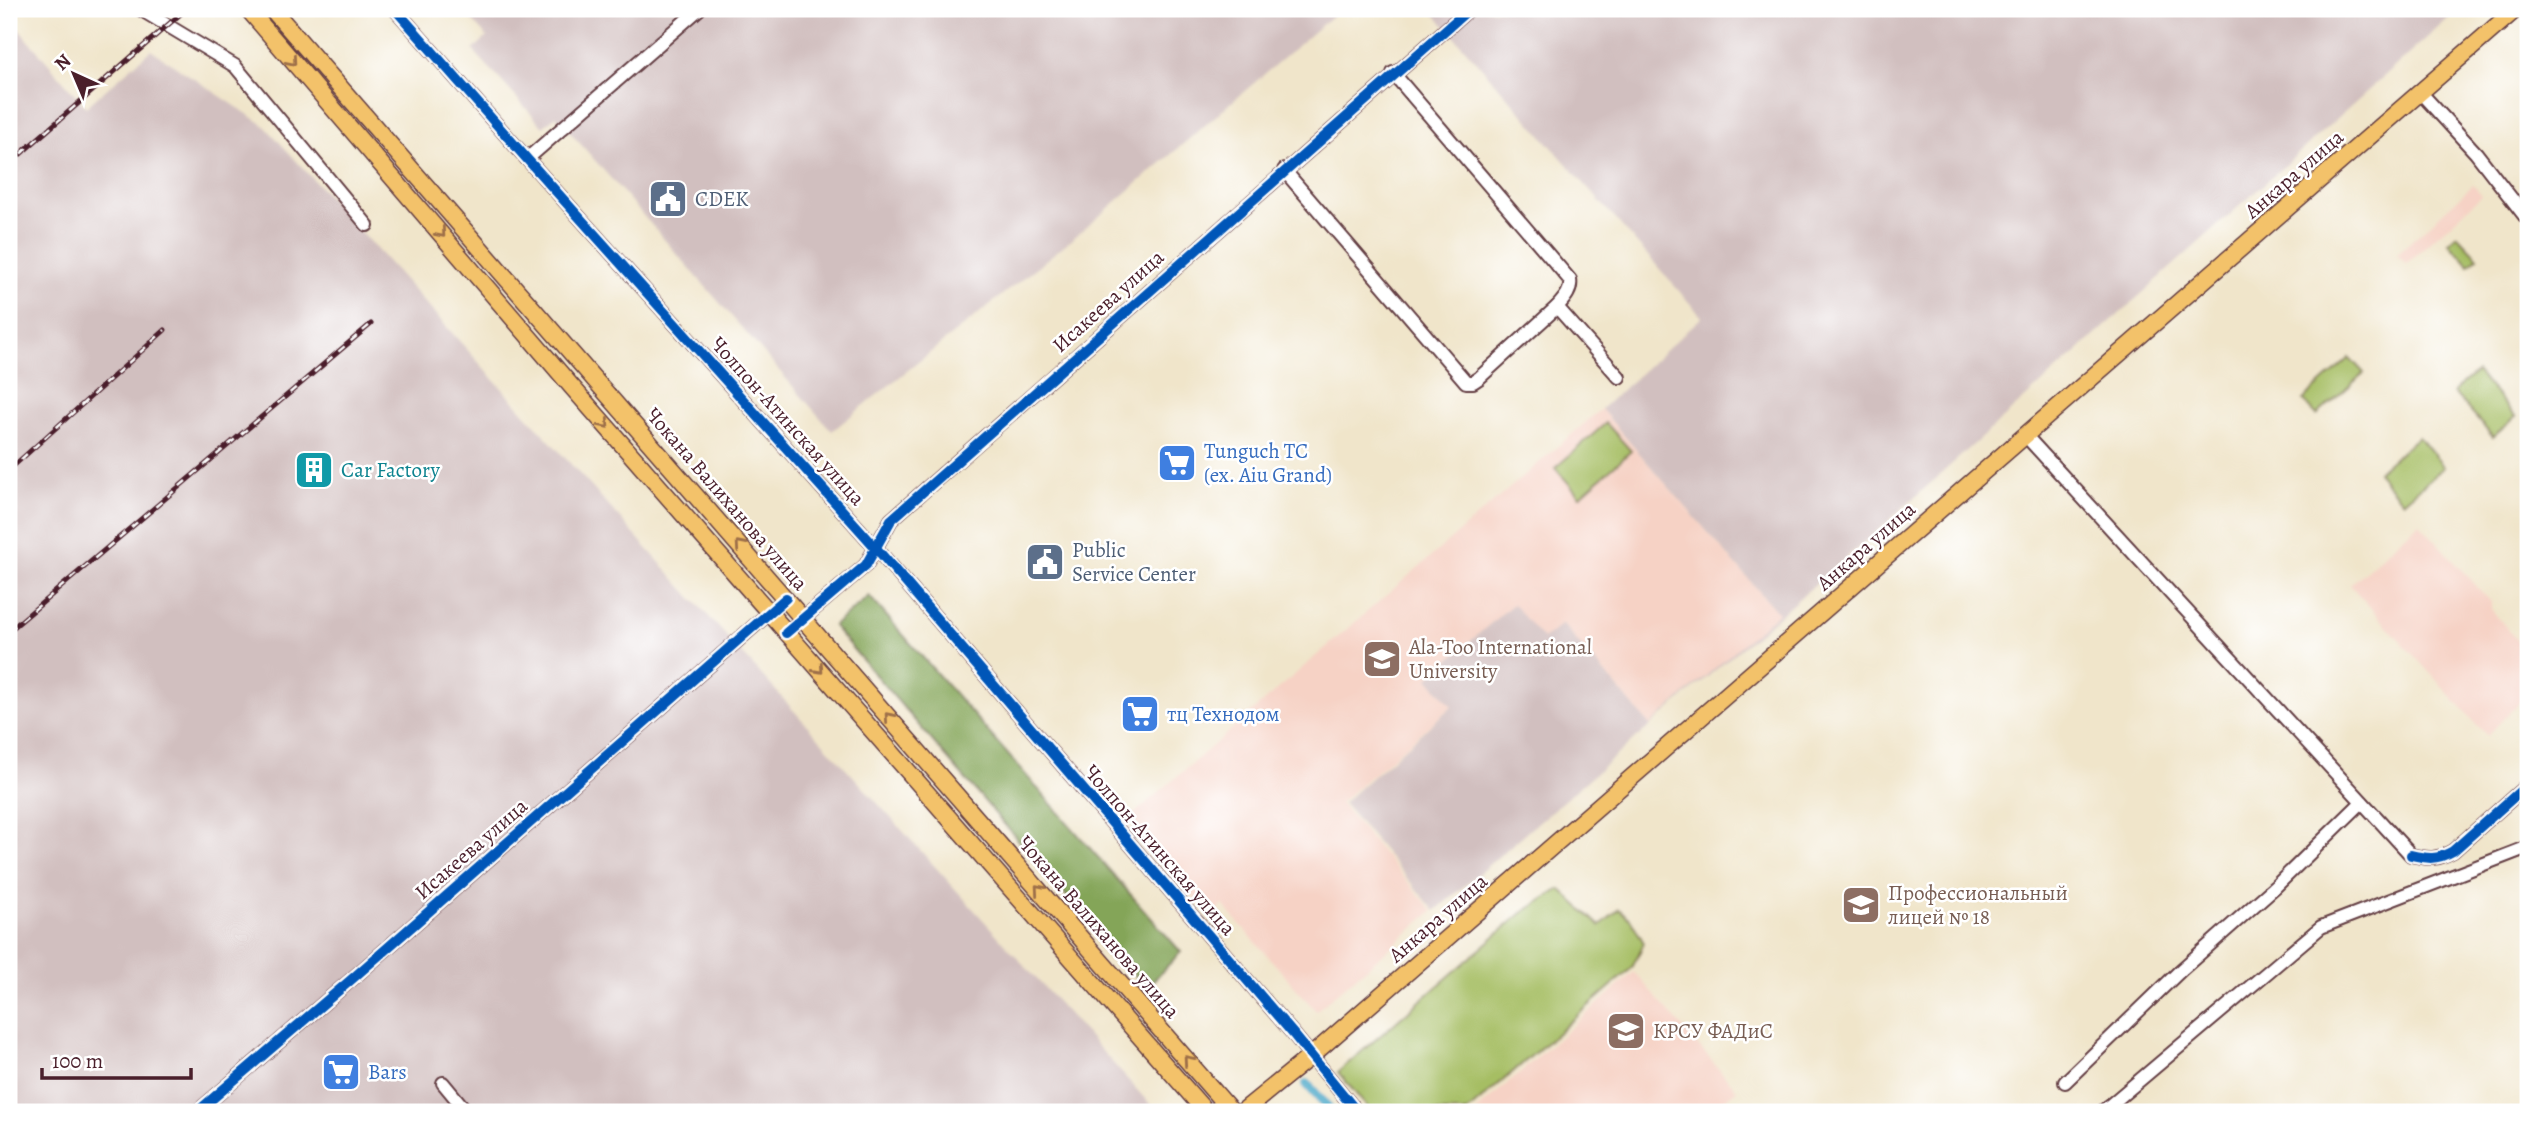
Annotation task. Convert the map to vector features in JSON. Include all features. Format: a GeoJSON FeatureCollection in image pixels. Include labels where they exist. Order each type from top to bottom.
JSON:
{"type":"FeatureCollection","features":[{"type":"Feature","properties":{"kind":"main road","name":"Чокана Валиханова улица"},"geometry":{"type":"LineString","coordinates":[[248,9],[572,387],[1206,1112]]}},
{"type":"Feature","properties":{"kind":"main road","name":"Чокана Валиханова улица"},"geometry":{"type":"LineString","coordinates":[[272,9],[1232,1112]]}},
{"type":"Feature","properties":{"kind":"main road","name":"Анкара улица"},"geometry":{"type":"LineString","coordinates":[[1242,1112],[1311,1056],[2516,9]]}},
{"type":"Feature","properties":{"kind":"main road"},"geometry":{"type":"LineString","coordinates":[[572,387],[589,373]]}},
{"type":"Feature","properties":{"kind":"main road"},"geometry":{"type":"LineString","coordinates":[[974,845],[989,832]]}},
{"type":"Feature","properties":{"kind":"street"},"geometry":{"type":"LineString","coordinates":[[139,9],[234,66],[367,225]]}},
{"type":"Feature","properties":{"kind":"street","name":"Чолпон-Атинская улица"},"geometry":{"type":"LineString","coordinates":[[395,9],[876,548],[1357,1112]]}},
{"type":"Feature","properties":{"kind":"street"},"geometry":{"type":"LineString","coordinates":[[527,159],[699,9]]}},
{"type":"Feature","properties":{"kind":"street","name":"Исакеева улица"},"geometry":{"type":"LineString","coordinates":[[786,633],[866,565],[891,520],[1469,9]]}},
{"type":"Feature","properties":{"kind":"street"},"geometry":{"type":"LineString","coordinates":[[1284,170],[1466,382],[1479,378],[1557,307],[1567,295],[1571,286],[1570,280],[1394,73]]}},
{"type":"Feature","properties":{"kind":"street"},"geometry":{"type":"LineString","coordinates":[[2420,92],[2476,153],[2528,220]]}},
{"type":"Feature","properties":{"kind":"street"},"geometry":{"type":"LineString","coordinates":[[1557,307],[1619,377]]}},
{"type":"Feature","properties":{"kind":"street"},"geometry":{"type":"LineString","coordinates":[[2025,436],[2411,855],[2431,860],[2453,851],[2526,786],[2528,779]]}},
{"type":"Feature","properties":{"kind":"street","name":"Исакеева улица"},"geometry":{"type":"LineString","coordinates":[[197,1112],[786,598]]}},
{"type":"Feature","properties":{"kind":"street"},"geometry":{"type":"LineString","coordinates":[[2066,1082],[2181,970],[2276,886],[2362,802]]}},
{"type":"Feature","properties":{"kind":"street"},"geometry":{"type":"LineString","coordinates":[[2102,1112],[2321,927],[2528,847]]}},
{"type":"Feature","properties":{"kind":"street"},"geometry":{"type":"LineString","coordinates":[[443,1083],[467,1112]]}},
{"type":"Feature","properties":{"kind":"shaded area"},"geometry":{"type":"Polygon","coordinates":[[[462,9],[1340,9],[1082,231],[832,431],[556,116],[543,127],[473,50],[487,37],[462,9]]]}},
{"type":"Feature","properties":{"kind":"shaded area"},"geometry":{"type":"Polygon","coordinates":[[[1430,9],[2459,9],[1875,533],[1435,911],[1343,803],[1452,706],[1428,678],[1513,604],[1543,639],[1562,624],[1650,725],[1778,613],[1601,409],[1702,317],[1430,9]]]}},
{"type":"Feature","properties":{"kind":"shaded area"},"geometry":{"type":"Polygon","coordinates":[[[9,18],[86,107],[151,50],[264,125],[1157,1112],[9,1112],[9,18]]]}},
{"type":"Feature","properties":{"kind":"shaded area"},"geometry":{"type":"Polygon","coordinates":[[[2473,185],[2482,195],[2406,264],[2397,254],[2473,185]]]}},
{"type":"Feature","properties":{"kind":"shaded area","name":"Ala-Too International University"},"geometry":{"type":"Polygon","coordinates":[[[1601,409],[1778,613],[1650,725],[1562,624],[1543,640],[1512,605],[1428,678],[1452,706],[1340,803],[1433,911],[1316,1011],[1223,905],[1210,916],[1127,820],[1601,409]]]}},
{"type":"Feature","properties":{"kind":"shaded area"},"geometry":{"type":"Polygon","coordinates":[[[2419,523],[2491,602],[2491,609],[2528,654],[2528,693],[2487,736],[2350,585],[2419,523]]]}},
{"type":"Feature","properties":{"kind":"shaded area","name":"КРСУ ФАДиС"},"geometry":{"type":"Polygon","coordinates":[[[1634,972],[1737,1090],[1707,1112],[1475,1112],[1634,972]]]}},
{"type":"Feature","properties":{"kind":"green space"},"geometry":{"type":"Polygon","coordinates":[[[2457,235],[2478,257],[2469,265],[2449,242],[2457,235]]]}},
{"type":"Feature","properties":{"kind":"green space"},"geometry":{"type":"Polygon","coordinates":[[[2350,358],[2364,373],[2317,415],[2303,400],[2350,358]]]}},
{"type":"Feature","properties":{"kind":"green space"},"geometry":{"type":"Polygon","coordinates":[[[2476,372],[2516,417],[2493,437],[2453,392],[2476,372]]]}},
{"type":"Feature","properties":{"kind":"green space"},"geometry":{"type":"Polygon","coordinates":[[[1606,423],[1631,451],[1580,496],[1555,468],[1606,423]]]}},
{"type":"Feature","properties":{"kind":"green space"},"geometry":{"type":"Polygon","coordinates":[[[2418,437],[2444,467],[2403,502],[2377,472],[2418,437]]]}},
{"type":"Feature","properties":{"kind":"green space"},"geometry":{"type":"Polygon","coordinates":[[[869,596],[1181,952],[1146,988],[833,626],[869,596]]]}},
{"type":"Feature","properties":{"kind":"green space"},"geometry":{"type":"Polygon","coordinates":[[[1560,889],[1600,926],[1619,909],[1631,920],[1644,943],[1632,968],[1467,1112],[1371,1112],[1338,1072],[1522,913],[1560,889]]]}},
{"type":"Feature","properties":{"kind":"waterway"},"geometry":{"type":"LineString","coordinates":[[1307,1084],[1332,1112]]}},
{"type":"Feature","properties":{"kind":"railway"},"geometry":{"type":"LineString","coordinates":[[9,164],[186,9]]}},
{"type":"Feature","properties":{"kind":"railway"},"geometry":{"type":"LineString","coordinates":[[9,631],[371,324]]}},
{"type":"Feature","properties":{"kind":"railway"},"geometry":{"type":"LineString","coordinates":[[9,470],[165,330]]}},
{"type":"Feature","properties":{"kind":"cycle path"},"geometry":{"type":"LineString","coordinates":[[395,9],[876,548],[1295,1036],[1357,1112]]}},
{"type":"Feature","properties":{"kind":"cycle path"},"geometry":{"type":"LineString","coordinates":[[786,633],[866,565],[891,520],[1469,9]]}},
{"type":"Feature","properties":{"kind":"cycle path"},"geometry":{"type":"LineString","coordinates":[[197,1112],[786,598]]}},
{"type":"Feature","properties":{"kind":"cycle path"},"geometry":{"type":"LineString","coordinates":[[2411,855],[2432,858],[2453,851],[2526,786],[2528,779]]}},
{"type":"Feature","properties":{"kind":"place","name":"CDEK"},"geometry":{"type":"Point","coordinates":[668,199]}},
{"type":"Feature","properties":{"kind":"place","name":"Tunguch TC (ex. Aiu Grand)"},"geometry":{"type":"Point","coordinates":[1177,463]}},
{"type":"Feature","properties":{"kind":"place","name":"Car Factory"},"geometry":{"type":"Point","coordinates":[314,470]}},
{"type":"Feature","properties":{"kind":"place","name":"Public Service Center"},"geometry":{"type":"Point","coordinates":[1045,562]}},
{"type":"Feature","properties":{"kind":"place","name":"Ala-Too International University"},"geometry":{"type":"Point","coordinates":[1382,659]}},
{"type":"Feature","properties":{"kind":"place","name":"тц Технодом"},"geometry":{"type":"Point","coordinates":[1140,714]}},
{"type":"Feature","properties":{"kind":"place","name":"Профессиональный лицей № 18"},"geometry":{"type":"Point","coordinates":[1861,905]}},
{"type":"Feature","properties":{"kind":"place","name":"КРСУ ФАДиС"},"geometry":{"type":"Point","coordinates":[1626,1031]}},
{"type":"Feature","properties":{"kind":"place","name":"Bars"},"geometry":{"type":"Point","coordinates":[341,1072]}}]}
